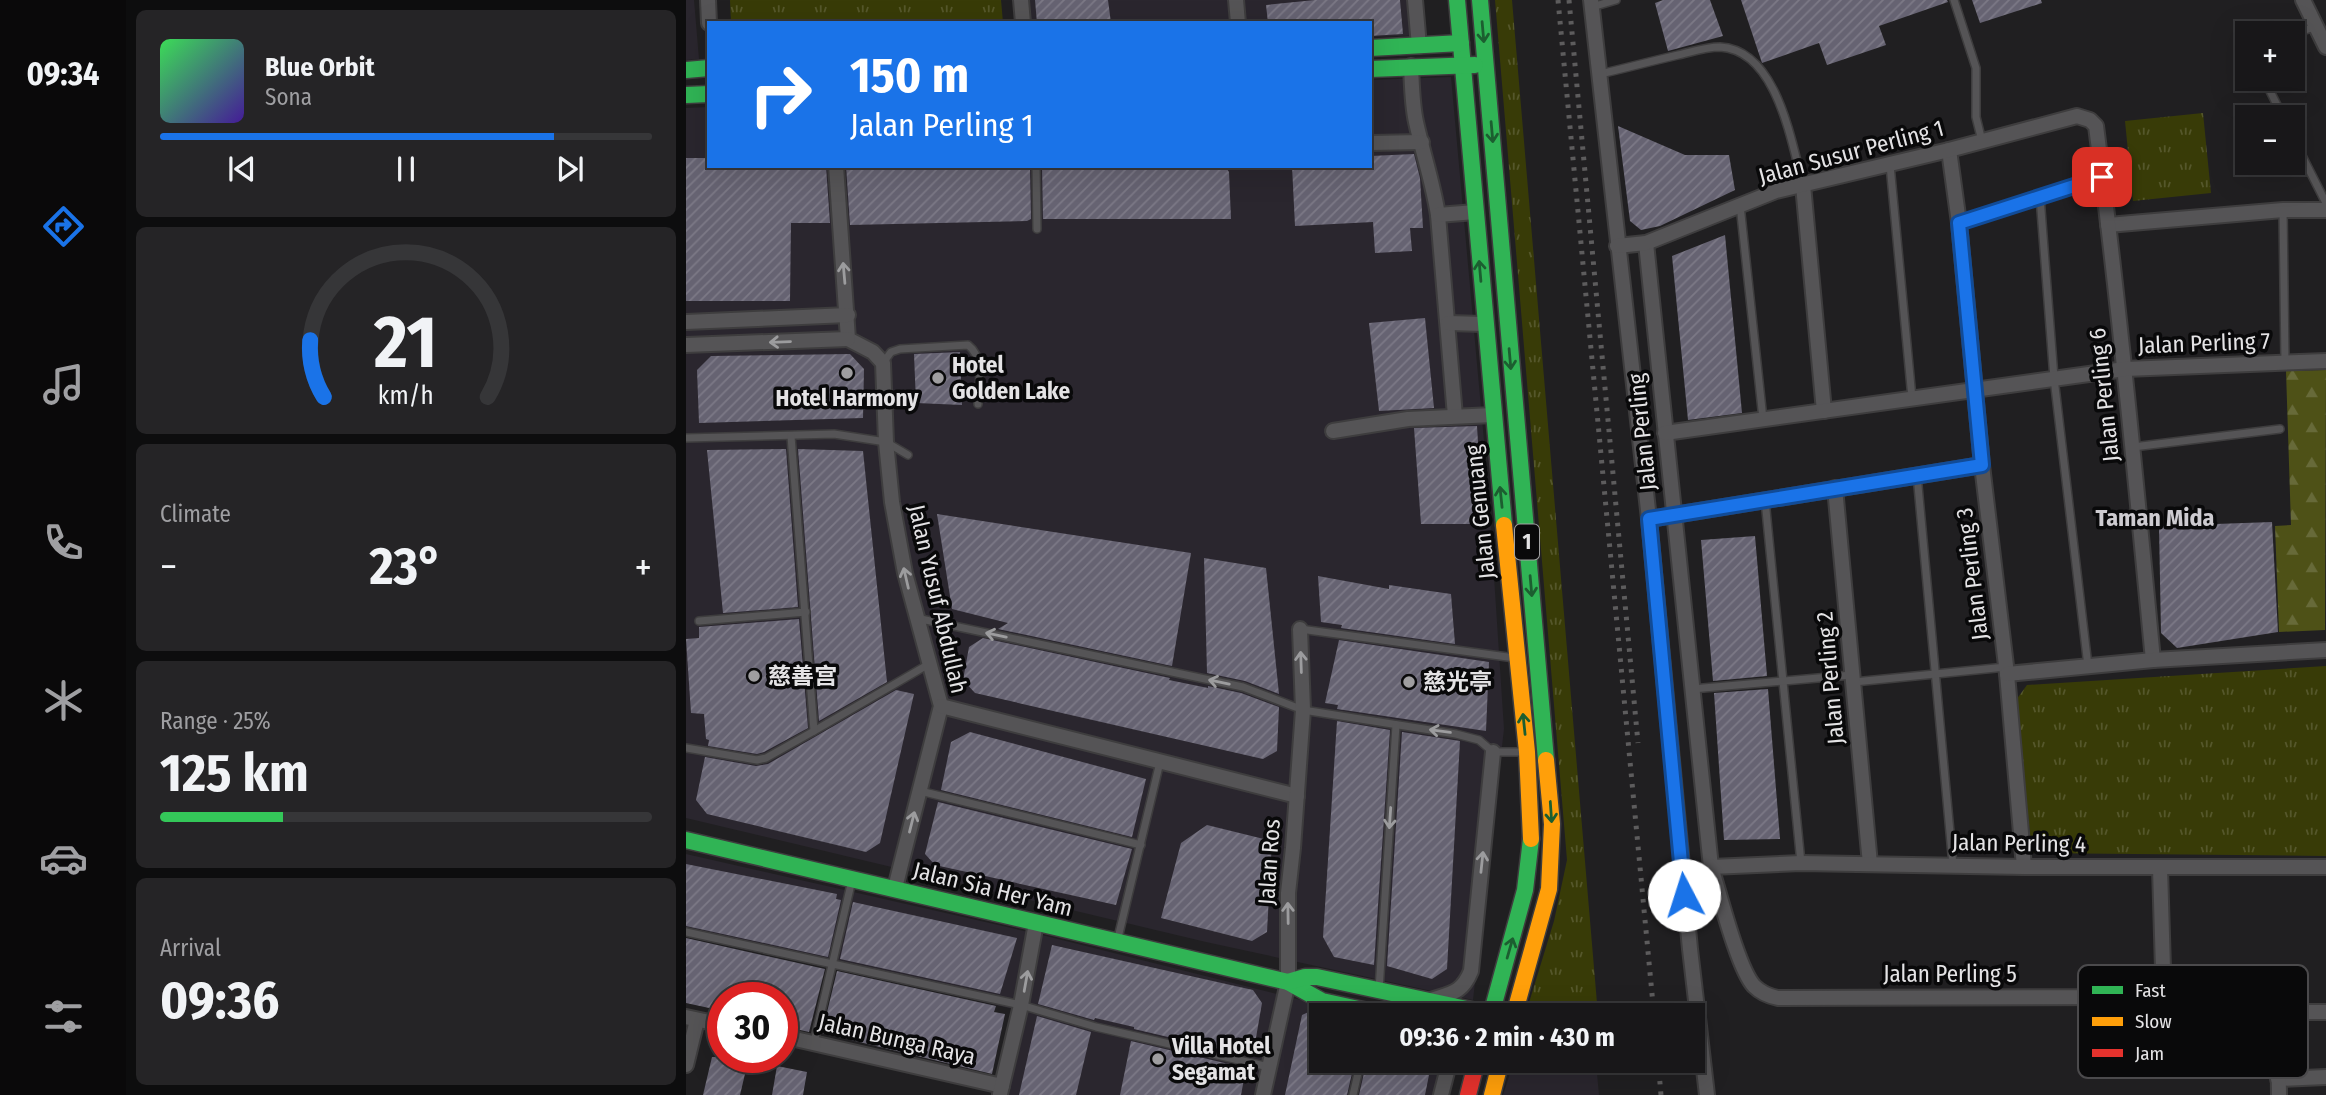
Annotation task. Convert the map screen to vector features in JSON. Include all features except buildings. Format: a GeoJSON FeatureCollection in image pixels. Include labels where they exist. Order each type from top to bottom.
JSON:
{"type":"FeatureCollection","features":[{"type":"Feature","properties":{"kind":"main road","name":"Jalan Genuang"},"geometry":{"type":"LineString","coordinates":[[1457,0],[1484,324],[1527,752],[1531,827],[1528,870],[1519,918],[1495,1003]]}},
{"type":"Feature","properties":{"kind":"main road","name":"Jalan Genuang"},"geometry":{"type":"LineString","coordinates":[[1480,0],[1552,824],[1549,889],[1517,1003]]}},
{"type":"Feature","properties":{"kind":"main road"},"geometry":{"type":"LineString","coordinates":[[1372,48],[1461,43]]}},
{"type":"Feature","properties":{"kind":"main road"},"geometry":{"type":"LineString","coordinates":[[1372,69],[1486,64]]}},
{"type":"Feature","properties":{"kind":"main road"},"geometry":{"type":"LineString","coordinates":[[686,70],[707,68]]}},
{"type":"Feature","properties":{"kind":"main road"},"geometry":{"type":"LineString","coordinates":[[686,95],[707,94]]}},
{"type":"Feature","properties":{"kind":"main road","name":"Jalan Sia Her Yam"},"geometry":{"type":"LineString","coordinates":[[686,840],[1289,982],[1304,994],[1330,1003]]}},
{"type":"Feature","properties":{"kind":"main road","name":"Jalan Sia Her Yam"},"geometry":{"type":"LineString","coordinates":[[1289,982],[1305,977],[1317,977],[1435,1003]]}},
{"type":"Feature","properties":{"kind":"main road"},"geometry":{"type":"LineString","coordinates":[[1468,1095],[1474,1073]]}},
{"type":"Feature","properties":{"kind":"main road"},"geometry":{"type":"LineString","coordinates":[[1492,1095],[1498,1073]]}},
{"type":"Feature","properties":{"kind":"street"},"geometry":{"type":"LineString","coordinates":[[708,0],[709,21]]}},
{"type":"Feature","properties":{"kind":"street"},"geometry":{"type":"LineString","coordinates":[[1021,0],[1023,21]]}},
{"type":"Feature","properties":{"kind":"street"},"geometry":{"type":"LineString","coordinates":[[1236,0],[1238,21]]}},
{"type":"Feature","properties":{"kind":"street"},"geometry":{"type":"LineString","coordinates":[[1415,0],[1419,46]]}},
{"type":"Feature","properties":{"kind":"street"},"geometry":{"type":"LineString","coordinates":[[2303,0],[2321,24],[2326,47]]}},
{"type":"Feature","properties":{"kind":"street"},"geometry":{"type":"LineString","coordinates":[[1592,4],[1649,519],[1690,949],[1707,1095]]}},
{"type":"Feature","properties":{"kind":"street"},"geometry":{"type":"LineString","coordinates":[[1411,66],[1413,104],[1434,185],[1438,215],[1455,416]]}},
{"type":"Feature","properties":{"kind":"street","name":"Jalan Susur Perling 1"},"geometry":{"type":"LineString","coordinates":[[1617,246],[1646,243],[1776,191],[2077,116],[2090,120],[2096,126]]}},
{"type":"Feature","properties":{"kind":"street","name":"Jalan Perling 6"},"geometry":{"type":"LineString","coordinates":[[2096,126],[2125,369],[2153,660]]}},
{"type":"Feature","properties":{"kind":"street"},"geometry":{"type":"LineString","coordinates":[[1372,142],[1422,142]]}},
{"type":"Feature","properties":{"kind":"street","name":"Jalan Perling 3"},"geometry":{"type":"LineString","coordinates":[[1949,150],[2006,671],[2024,867]]}},
{"type":"Feature","properties":{"kind":"street"},"geometry":{"type":"LineString","coordinates":[[836,168],[848,339]]}},
{"type":"Feature","properties":{"kind":"street"},"geometry":{"type":"LineString","coordinates":[[1803,185],[1824,411]]}},
{"type":"Feature","properties":{"kind":"street"},"geometry":{"type":"LineString","coordinates":[[2108,225],[2283,210],[2326,210]]}},
{"type":"Feature","properties":{"kind":"street"},"geometry":{"type":"LineString","coordinates":[[1438,215],[1475,212]]}},
{"type":"Feature","properties":{"kind":"street","name":"Jalan Perling"},"geometry":{"type":"LineString","coordinates":[[1646,243],[1711,867]]}},
{"type":"Feature","properties":{"kind":"street"},"geometry":{"type":"LineString","coordinates":[[686,322],[848,315]]}},
{"type":"Feature","properties":{"kind":"street"},"geometry":{"type":"LineString","coordinates":[[1448,323],[1484,324]]}},
{"type":"Feature","properties":{"kind":"street"},"geometry":{"type":"LineString","coordinates":[[686,345],[848,339],[873,352],[883,363]]}},
{"type":"Feature","properties":{"kind":"street","name":"Jalan Perling 7"},"geometry":{"type":"LineString","coordinates":[[1665,433],[2125,369],[2326,360]]}},
{"type":"Feature","properties":{"kind":"street","name":"Jalan Yusuf Abdullah"},"geometry":{"type":"LineString","coordinates":[[883,363],[886,442],[896,525],[916,618],[941,706],[895,888]]}},
{"type":"Feature","properties":{"kind":"street"},"geometry":{"type":"LineString","coordinates":[[1334,431],[1408,419],[1493,415]]}},
{"type":"Feature","properties":{"kind":"street"},"geometry":{"type":"LineString","coordinates":[[1649,519],[1982,465]]}},
{"type":"Feature","properties":{"kind":"street","name":"Jalan Perling 2"},"geometry":{"type":"LineString","coordinates":[[1835,488],[1870,864]]}},
{"type":"Feature","properties":{"kind":"street","name":"Jalan Ros"},"geometry":{"type":"LineString","coordinates":[[1263,1095],[1289,982],[1288,893],[1303,710],[1300,629]]}},
{"type":"Feature","properties":{"kind":"street"},"geometry":{"type":"LineString","coordinates":[[2006,671],[2326,650]]}},
{"type":"Feature","properties":{"kind":"street"},"geometry":{"type":"LineString","coordinates":[[941,706],[1297,796]]}},
{"type":"Feature","properties":{"kind":"street"},"geometry":{"type":"LineString","coordinates":[[1426,1001],[1454,993],[1466,984],[1471,971],[1493,752]]}},
{"type":"Feature","properties":{"kind":"street","name":"Jalan Perling 4"},"geometry":{"type":"LineString","coordinates":[[1711,867],[1801,863],[2024,867],[2326,867]]}},
{"type":"Feature","properties":{"kind":"street","name":"Jalan Perling 5"},"geometry":{"type":"LineString","coordinates":[[1711,867],[1742,964],[1752,984],[1769,996],[2078,997]]}},
{"type":"Feature","properties":{"kind":"street","name":"Jalan Perling 5"},"geometry":{"type":"LineString","coordinates":[[2160,868],[2163,965]]}},
{"type":"Feature","properties":{"kind":"street"},"geometry":{"type":"LineString","coordinates":[[1001,1090],[1021,1005],[1036,923]]}},
{"type":"Feature","properties":{"kind":"street"},"geometry":{"type":"LineString","coordinates":[[2308,1013],[2326,1013]]}},
{"type":"Feature","properties":{"kind":"street"},"geometry":{"type":"LineString","coordinates":[[686,1065],[691,1019]]}},
{"type":"Feature","properties":{"kind":"street","name":"Jalan Bunga Raya"},"geometry":{"type":"LineString","coordinates":[[798,1039],[1001,1090]]}},
{"type":"Feature","properties":{"kind":"street"},"geometry":{"type":"LineString","coordinates":[[1441,1095],[1447,1073]]}},
{"type":"Feature","properties":{"kind":"street"},"geometry":{"type":"LineString","coordinates":[[2308,1078],[2326,1077]]}},
{"type":"Feature","properties":{"kind":"street"},"geometry":{"type":"LineString","coordinates":[[2279,1095],[2278,1079],[2302,1078]]}},
{"type":"Feature","properties":{"kind":"lane"},"geometry":{"type":"LineString","coordinates":[[1592,4],[1616,0]]}},
{"type":"Feature","properties":{"kind":"lane"},"geometry":{"type":"LineString","coordinates":[[1954,0],[1976,68],[1976,117],[1982,141]]}},
{"type":"Feature","properties":{"kind":"lane"},"geometry":{"type":"LineString","coordinates":[[1599,74],[1708,48],[1732,49],[1742,54],[1761,69],[1775,94],[1803,185]]}},
{"type":"Feature","properties":{"kind":"lane"},"geometry":{"type":"LineString","coordinates":[[2305,162],[2326,203]]}},
{"type":"Feature","properties":{"kind":"lane"},"geometry":{"type":"LineString","coordinates":[[1889,164],[1912,398]]}},
{"type":"Feature","properties":{"kind":"lane"},"geometry":{"type":"LineString","coordinates":[[1036,168],[1037,229]]}},
{"type":"Feature","properties":{"kind":"lane"},"geometry":{"type":"LineString","coordinates":[[1959,223],[2102,177]]}},
{"type":"Feature","properties":{"kind":"lane"},"geometry":{"type":"LineString","coordinates":[[2040,197],[2054,378],[2088,666]]}},
{"type":"Feature","properties":{"kind":"lane"},"geometry":{"type":"LineString","coordinates":[[1740,205],[1763,419]]}},
{"type":"Feature","properties":{"kind":"lane"},"geometry":{"type":"LineString","coordinates":[[2283,210],[2285,362]]}},
{"type":"Feature","properties":{"kind":"lane"},"geometry":{"type":"LineString","coordinates":[[883,363],[891,352],[900,349],[968,345],[979,360],[978,404]]}},
{"type":"Feature","properties":{"kind":"lane"},"geometry":{"type":"LineString","coordinates":[[2132,447],[2280,429]]}},
{"type":"Feature","properties":{"kind":"lane"},"geometry":{"type":"LineString","coordinates":[[686,438],[834,434],[886,442],[908,455]]}},
{"type":"Feature","properties":{"kind":"lane"},"geometry":{"type":"LineString","coordinates":[[791,436],[814,731]]}},
{"type":"Feature","properties":{"kind":"lane"},"geometry":{"type":"LineString","coordinates":[[1917,475],[1953,865]]}},
{"type":"Feature","properties":{"kind":"lane"},"geometry":{"type":"LineString","coordinates":[[1765,500],[1801,863]]}},
{"type":"Feature","properties":{"kind":"lane"},"geometry":{"type":"LineString","coordinates":[[699,621],[806,612]]}},
{"type":"Feature","properties":{"kind":"lane"},"geometry":{"type":"LineString","coordinates":[[916,618],[1243,687],[1303,710],[1479,740],[1493,752],[1527,752]]}},
{"type":"Feature","properties":{"kind":"lane"},"geometry":{"type":"LineString","coordinates":[[1300,629],[1517,659]]}},
{"type":"Feature","properties":{"kind":"lane"},"geometry":{"type":"LineString","coordinates":[[686,748],[757,760],[766,758],[929,664]]}},
{"type":"Feature","properties":{"kind":"lane"},"geometry":{"type":"LineString","coordinates":[[1691,689],[1784,680],[1937,676],[2006,671]]}},
{"type":"Feature","properties":{"kind":"lane"},"geometry":{"type":"LineString","coordinates":[[1379,991],[1396,725]]}},
{"type":"Feature","properties":{"kind":"lane"},"geometry":{"type":"LineString","coordinates":[[1117,943],[1160,762]]}},
{"type":"Feature","properties":{"kind":"lane"},"geometry":{"type":"LineString","coordinates":[[919,790],[1141,845]]}},
{"type":"Feature","properties":{"kind":"lane"},"geometry":{"type":"LineString","coordinates":[[814,1042],[852,879]]}},
{"type":"Feature","properties":{"kind":"lane"},"geometry":{"type":"LineString","coordinates":[[686,932],[1021,1005],[1096,1027],[1269,1066]]}},
{"type":"Feature","properties":{"kind":"lane"},"geometry":{"type":"LineString","coordinates":[[1353,1095],[1358,1073]]}},
{"type":"Feature","properties":{"kind":"shaded area"},"geometry":{"type":"Polygon","coordinates":[[[686,0],[694,0],[699,59],[686,60],[686,0]]]}},
{"type":"Feature","properties":{"kind":"shaded area"},"geometry":{"type":"Polygon","coordinates":[[[1026,0],[1422,0],[1425,35],[1372,37],[1372,21],[1029,21],[1026,0]]]}},
{"type":"Feature","properties":{"kind":"shaded area"},"geometry":{"type":"Polygon","coordinates":[[[1451,77],[1488,485],[1504,729],[1473,1000],[1206,942],[686,818],[686,108],[707,107],[707,168],[1372,168],[1372,80],[1451,77]]]}},
{"type":"Feature","properties":{"kind":"shaded area"},"geometry":{"type":"Polygon","coordinates":[[[686,854],[1046,936],[1313,1003],[1309,1003],[1309,1073],[1453,1073],[1447,1095],[1008,1095],[1025,1012],[823,964],[686,937],[686,854]]]}},
{"type":"Feature","properties":{"kind":"shaded area"},"geometry":{"type":"Polygon","coordinates":[[[1510,1073],[1597,1073],[1599,1095],[1503,1095],[1510,1073]]]}},
{"type":"Feature","properties":{"kind":"green space"},"geometry":{"type":"Polygon","coordinates":[[[730,0],[1001,0],[1003,21],[731,21],[730,0]]]}},
{"type":"Feature","properties":{"kind":"green space"},"geometry":{"type":"Polygon","coordinates":[[[1495,0],[1512,0],[1597,1003],[1529,1003],[1554,921],[1567,860],[1495,0]]]}},
{"type":"Feature","properties":{"kind":"green space"},"geometry":{"type":"Polygon","coordinates":[[[2203,113],[2211,193],[2133,201],[2125,121],[2203,113]]]}},
{"type":"Feature","properties":{"kind":"green space"},"geometry":{"type":"Polygon","coordinates":[[[2326,370],[2325,630],[2279,632],[2275,526],[2291,525],[2286,371],[2326,370]]]}},
{"type":"Feature","properties":{"kind":"green space"},"geometry":{"type":"Polygon","coordinates":[[[2326,666],[2326,856],[2032,853],[2016,700],[2027,685],[2326,666]]]}},
{"type":"Feature","properties":{"kind":"railway"},"geometry":{"type":"LineString","coordinates":[[1558,0],[1653,1003]]}},
{"type":"Feature","properties":{"kind":"railway"},"geometry":{"type":"LineString","coordinates":[[1569,0],[1638,743]]}},
{"type":"Feature","properties":{"kind":"railway"},"geometry":{"type":"LineString","coordinates":[[1659,1073],[1661,1095]]}},
{"type":"Feature","properties":{"kind":"traffic: fast"},"geometry":{"type":"LineString","coordinates":[[1457,0],[1504,525]]}},
{"type":"Feature","properties":{"kind":"traffic: fast"},"geometry":{"type":"LineString","coordinates":[[1480,0],[1546,760]]}},
{"type":"Feature","properties":{"kind":"traffic: fast"},"geometry":{"type":"LineString","coordinates":[[1372,48],[1461,43]]}},
{"type":"Feature","properties":{"kind":"traffic: fast"},"geometry":{"type":"LineString","coordinates":[[1372,69],[1475,65]]}},
{"type":"Feature","properties":{"kind":"traffic: fast"},"geometry":{"type":"LineString","coordinates":[[686,70],[707,68]]}},
{"type":"Feature","properties":{"kind":"traffic: fast"},"geometry":{"type":"LineString","coordinates":[[686,95],[707,94]]}},
{"type":"Feature","properties":{"kind":"traffic: fast"},"geometry":{"type":"LineString","coordinates":[[1494,1003],[1525,890],[1531,839]]}},
{"type":"Feature","properties":{"kind":"traffic: fast"},"geometry":{"type":"LineString","coordinates":[[686,840],[1288,982],[1322,1001],[1331,1003]]}},
{"type":"Feature","properties":{"kind":"traffic: fast"},"geometry":{"type":"LineString","coordinates":[[1288,982],[1317,977],[1439,1003]]}},
{"type":"Feature","properties":{"kind":"traffic: slow"},"geometry":{"type":"LineString","coordinates":[[1504,525],[1527,752],[1531,839]]}},
{"type":"Feature","properties":{"kind":"traffic: slow"},"geometry":{"type":"LineString","coordinates":[[1517,1003],[1549,889],[1552,824],[1546,760]]}},
{"type":"Feature","properties":{"kind":"traffic: slow"},"geometry":{"type":"LineString","coordinates":[[1492,1095],[1498,1073]]}},
{"type":"Feature","properties":{"kind":"traffic: jam"},"geometry":{"type":"LineString","coordinates":[[1468,1095],[1474,1073]]}},
{"type":"Feature","properties":{"kind":"place","name":"Hotel Harmony"},"geometry":{"type":"Point","coordinates":[847,373]}},
{"type":"Feature","properties":{"kind":"place","name":"Hotel Golden Lake"},"geometry":{"type":"Point","coordinates":[938,378]}},
{"type":"Feature","properties":{"kind":"place","name":"慈善宫"},"geometry":{"type":"Point","coordinates":[754,676]}},
{"type":"Feature","properties":{"kind":"place","name":"慈光亭"},"geometry":{"type":"Point","coordinates":[1409,682]}},
{"type":"Feature","properties":{"kind":"place","name":"Villa Hotel Segamat"},"geometry":{"type":"Point","coordinates":[1158,1059]}},
{"type":"Feature","properties":{"kind":"district","name":"Taman Mida"},"geometry":{"type":"Point","coordinates":[2155,518]}},
{"type":"Feature","properties":{"kind":"route"},"geometry":{"type":"LineString","coordinates":[[1684,895],[1649,519],[1982,465],[1959,223],[2102,177]]}}]}
